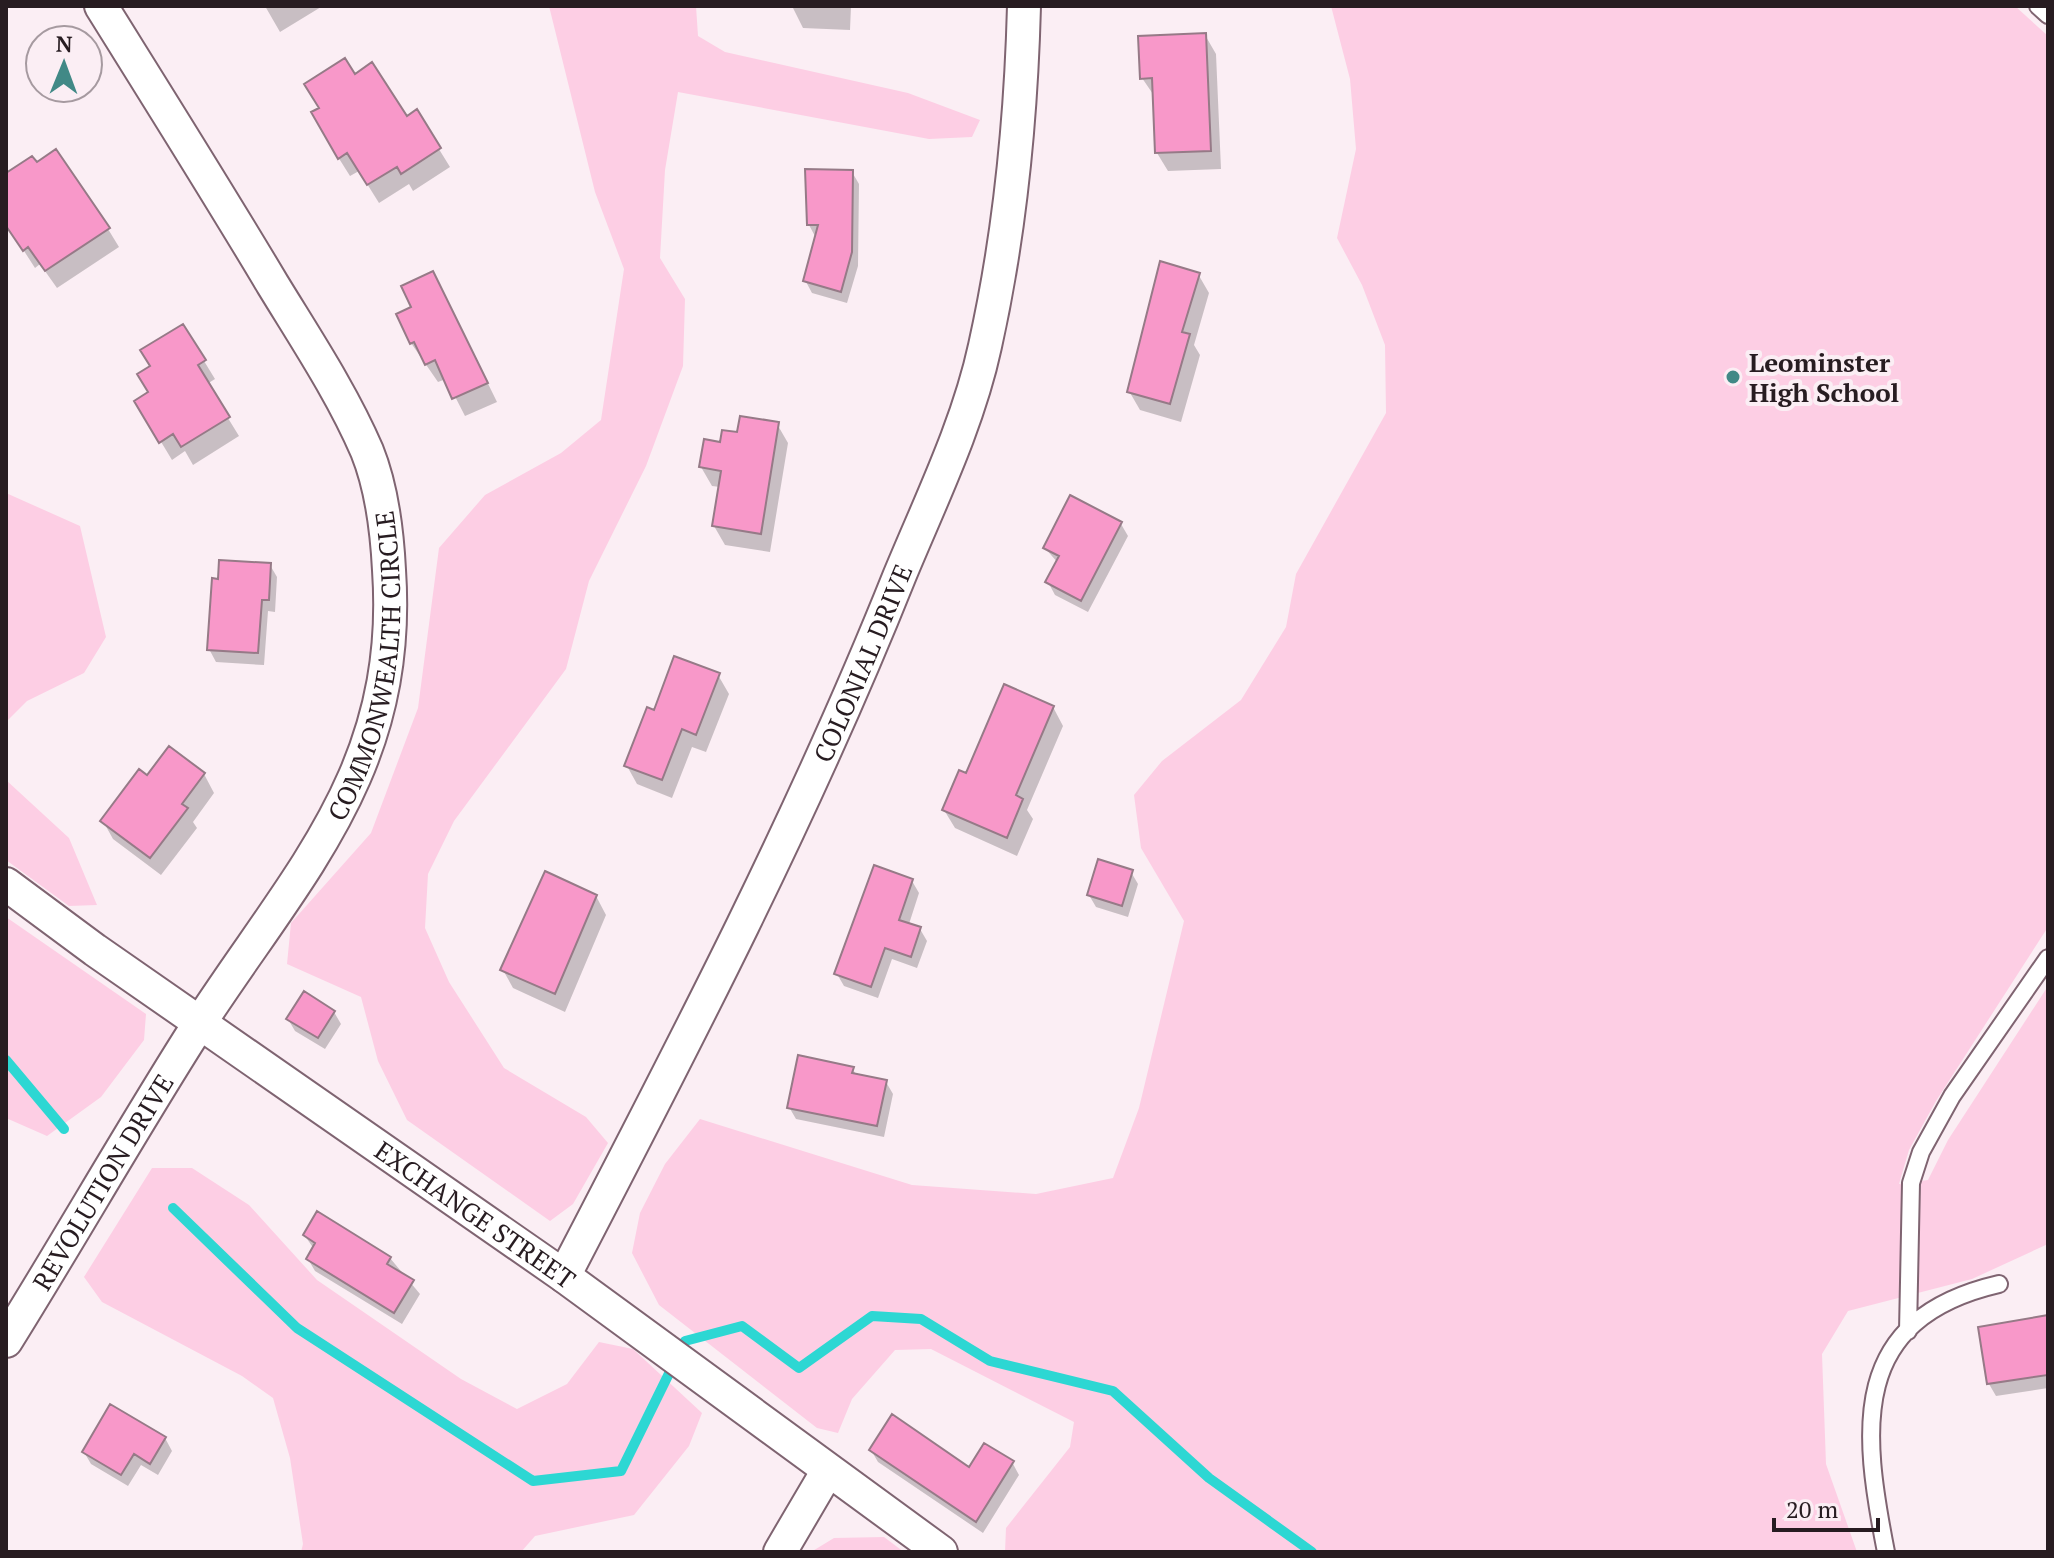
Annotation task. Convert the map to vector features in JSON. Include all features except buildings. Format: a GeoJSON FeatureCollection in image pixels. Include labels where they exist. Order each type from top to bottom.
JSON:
{"type":"FeatureCollection","features":[{"type":"Feature","properties":{"kind":"street","name":"COMMONWEALTH CIRCLE"},"geometry":{"type":"LineString","coordinates":[[101,6],[344,404],[368,454],[386,522],[392,612],[384,689],[364,761],[320,849],[200,1023]]}},
{"type":"Feature","properties":{"kind":"street","name":"COLONIAL DRIVE"},"geometry":{"type":"LineString","coordinates":[[564,1276],[705,1005],[852,691],[954,441],[985,349],[1009,216],[1022,93],[1024,6]]}},
{"type":"Feature","properties":{"kind":"street","name":"EXCHANGE STREET"},"geometry":{"type":"LineString","coordinates":[[6,884],[564,1276],[827,1472],[941,1552]]}},
{"type":"Feature","properties":{"kind":"street","name":"REVOLUTION DRIVE"},"geometry":{"type":"LineString","coordinates":[[6,1341],[98,1183],[200,1023]]}},
{"type":"Feature","properties":{"kind":"street"},"geometry":{"type":"LineString","coordinates":[[780,1552],[827,1472]]}},
{"type":"Feature","properties":{"kind":"lane"},"geometry":{"type":"LineString","coordinates":[[2038,6],[2048,15]]}},
{"type":"Feature","properties":{"kind":"lane"},"geometry":{"type":"LineString","coordinates":[[1908,1331],[1911,1183],[1921,1152],[1952,1096],[2048,958]]}},
{"type":"Feature","properties":{"kind":"lane"},"geometry":{"type":"LineString","coordinates":[[1886,1552],[1869,1426],[1875,1379],[1895,1342],[1908,1331],[1957,1297],[1999,1284]]}},
{"type":"Feature","properties":{"kind":"shaded area"},"geometry":{"type":"Polygon","coordinates":[[[549,6],[696,6],[698,36],[725,52],[908,93],[980,120],[972,137],[929,139],[678,92],[665,170],[660,258],[685,299],[683,366],[646,466],[589,581],[566,669],[454,821],[428,874],[425,928],[449,982],[504,1068],[586,1117],[608,1143],[573,1204],[550,1221],[407,1120],[378,1061],[361,997],[287,964],[291,923],[371,833],[418,708],[439,548],[485,495],[561,453],[601,420],[624,269],[595,192],[549,6]]]}},
{"type":"Feature","properties":{"kind":"shaded area","name":"Leominster High School"},"geometry":{"type":"Polygon","coordinates":[[[1331,6],[2015,6],[2048,36],[2048,927],[1936,1101],[1909,1150],[1899,1184],[1928,1180],[1948,1140],[2048,986],[2048,1244],[1972,1279],[1848,1311],[1822,1354],[1826,1464],[1857,1552],[1005,1552],[1006,1528],[1070,1447],[1074,1422],[931,1349],[895,1350],[852,1399],[838,1433],[817,1428],[659,1305],[632,1253],[640,1213],[665,1164],[700,1119],[912,1185],[1036,1194],[1113,1178],[1139,1108],[1184,921],[1141,848],[1134,795],[1162,761],[1241,700],[1286,627],[1296,574],[1386,413],[1385,345],[1362,285],[1337,238],[1356,149],[1350,79],[1331,6]]]}},
{"type":"Feature","properties":{"kind":"shaded area"},"geometry":{"type":"Polygon","coordinates":[[[6,493],[80,526],[106,637],[84,673],[27,701],[6,722],[6,493]]]}},
{"type":"Feature","properties":{"kind":"shaded area"},"geometry":{"type":"Polygon","coordinates":[[[6,780],[69,838],[97,905],[69,906],[6,860],[6,780]]]}},
{"type":"Feature","properties":{"kind":"shaded area"},"geometry":{"type":"Polygon","coordinates":[[[6,917],[146,1014],[144,1040],[101,1097],[47,1136],[6,1118],[6,917]]]}},
{"type":"Feature","properties":{"kind":"shaded area"},"geometry":{"type":"Polygon","coordinates":[[[152,1168],[192,1168],[249,1205],[317,1280],[461,1379],[517,1409],[567,1384],[599,1342],[633,1349],[702,1413],[689,1446],[634,1515],[535,1536],[521,1552],[301,1552],[303,1544],[290,1458],[273,1398],[242,1376],[102,1302],[84,1277],[152,1168]]]}},
{"type":"Feature","properties":{"kind":"shaded area"},"geometry":{"type":"Polygon","coordinates":[[[884,1537],[904,1552],[811,1552],[834,1538],[884,1537]]]}},
{"type":"Feature","properties":{"kind":"waterway"},"geometry":{"type":"LineString","coordinates":[[6,1060],[64,1129]]}},
{"type":"Feature","properties":{"kind":"waterway"},"geometry":{"type":"LineString","coordinates":[[173,1208],[297,1328],[533,1481],[621,1471],[685,1341],[742,1326],[799,1368],[872,1316],[921,1319],[990,1361],[1113,1391],[1209,1478],[1312,1552]]}},
{"type":"Feature","properties":{"kind":"place","name":"Leominster High School"},"geometry":{"type":"Point","coordinates":[1733,377]}}]}
